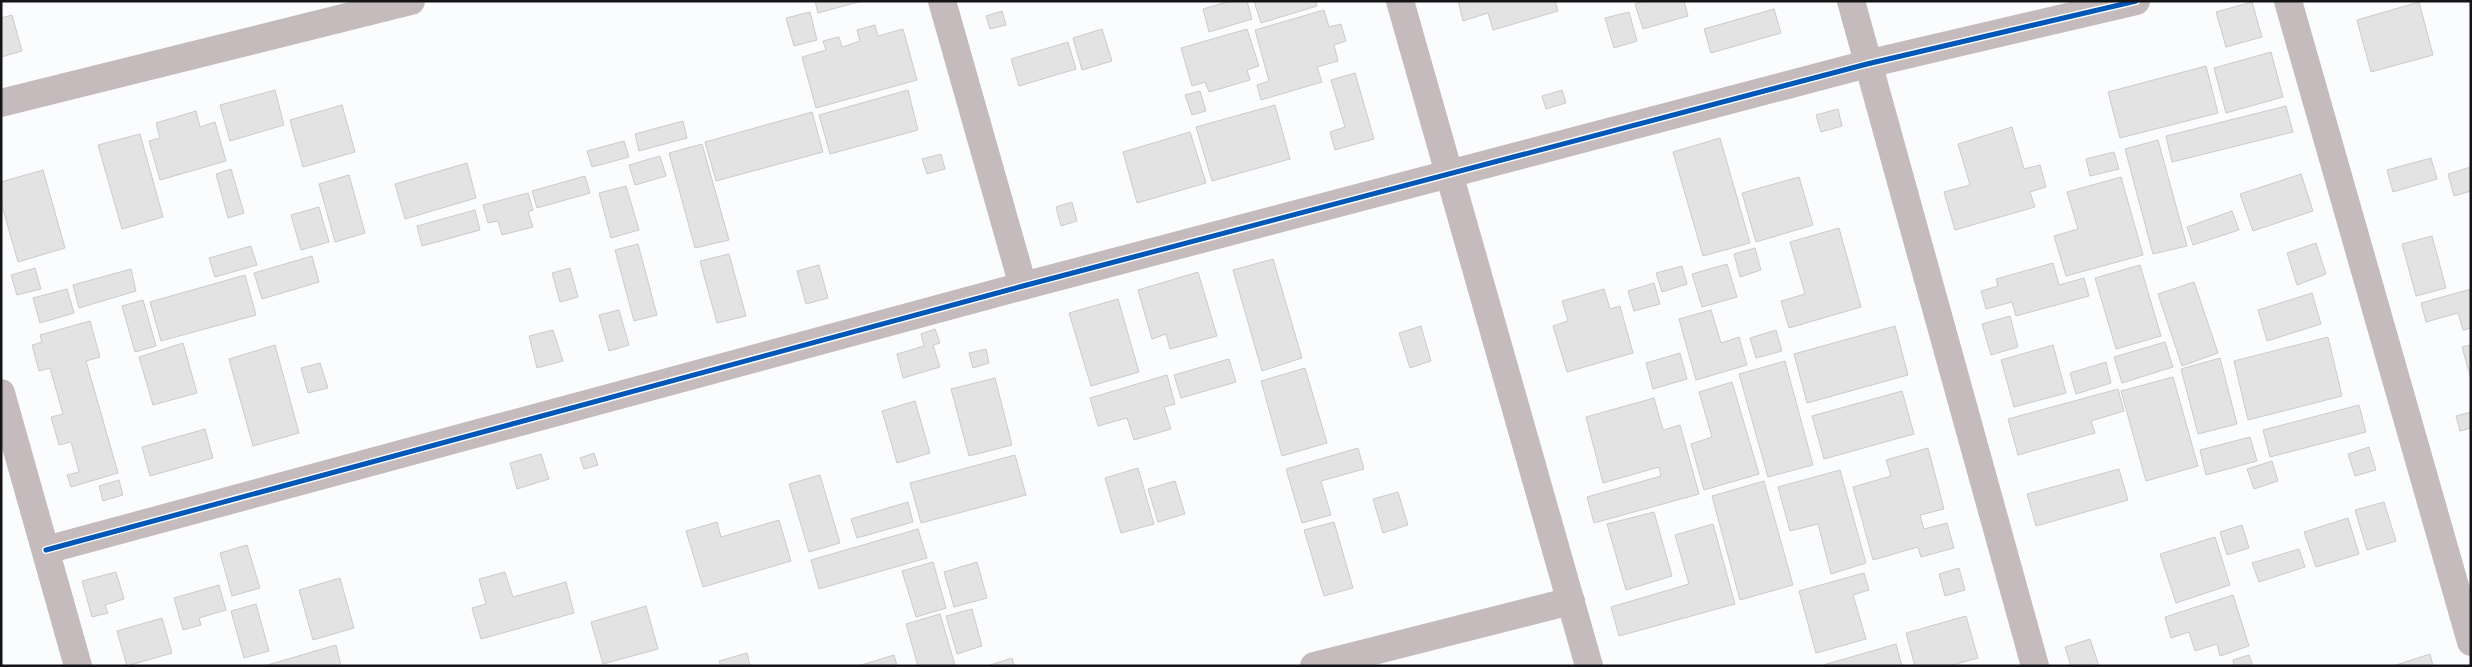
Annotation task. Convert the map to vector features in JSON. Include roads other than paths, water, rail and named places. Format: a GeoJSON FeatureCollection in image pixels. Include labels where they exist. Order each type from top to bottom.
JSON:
{"type":"FeatureCollection","features":[{"type":"Feature","properties":{"kind":"street"},"geometry":{"type":"LineString","coordinates":[[1,102],[411,1]]}},
{"type":"Feature","properties":{"kind":"street"},"geometry":{"type":"LineString","coordinates":[[942,1],[1023,286]]}},
{"type":"Feature","properties":{"kind":"street"},"geometry":{"type":"LineString","coordinates":[[1400,1],[1589,666]]}},
{"type":"Feature","properties":{"kind":"street"},"geometry":{"type":"LineString","coordinates":[[1851,1],[2034,666]]}},
{"type":"Feature","properties":{"kind":"street"},"geometry":{"type":"LineString","coordinates":[[46,550],[1023,286],[1449,176],[1867,64],[2136,1]]}},
{"type":"Feature","properties":{"kind":"street"},"geometry":{"type":"LineString","coordinates":[[2288,1],[2471,642]]}},
{"type":"Feature","properties":{"kind":"street"},"geometry":{"type":"LineString","coordinates":[[1,393],[78,666]]}},
{"type":"Feature","properties":{"kind":"street"},"geometry":{"type":"LineString","coordinates":[[1314,666],[1572,601]]}}]}
